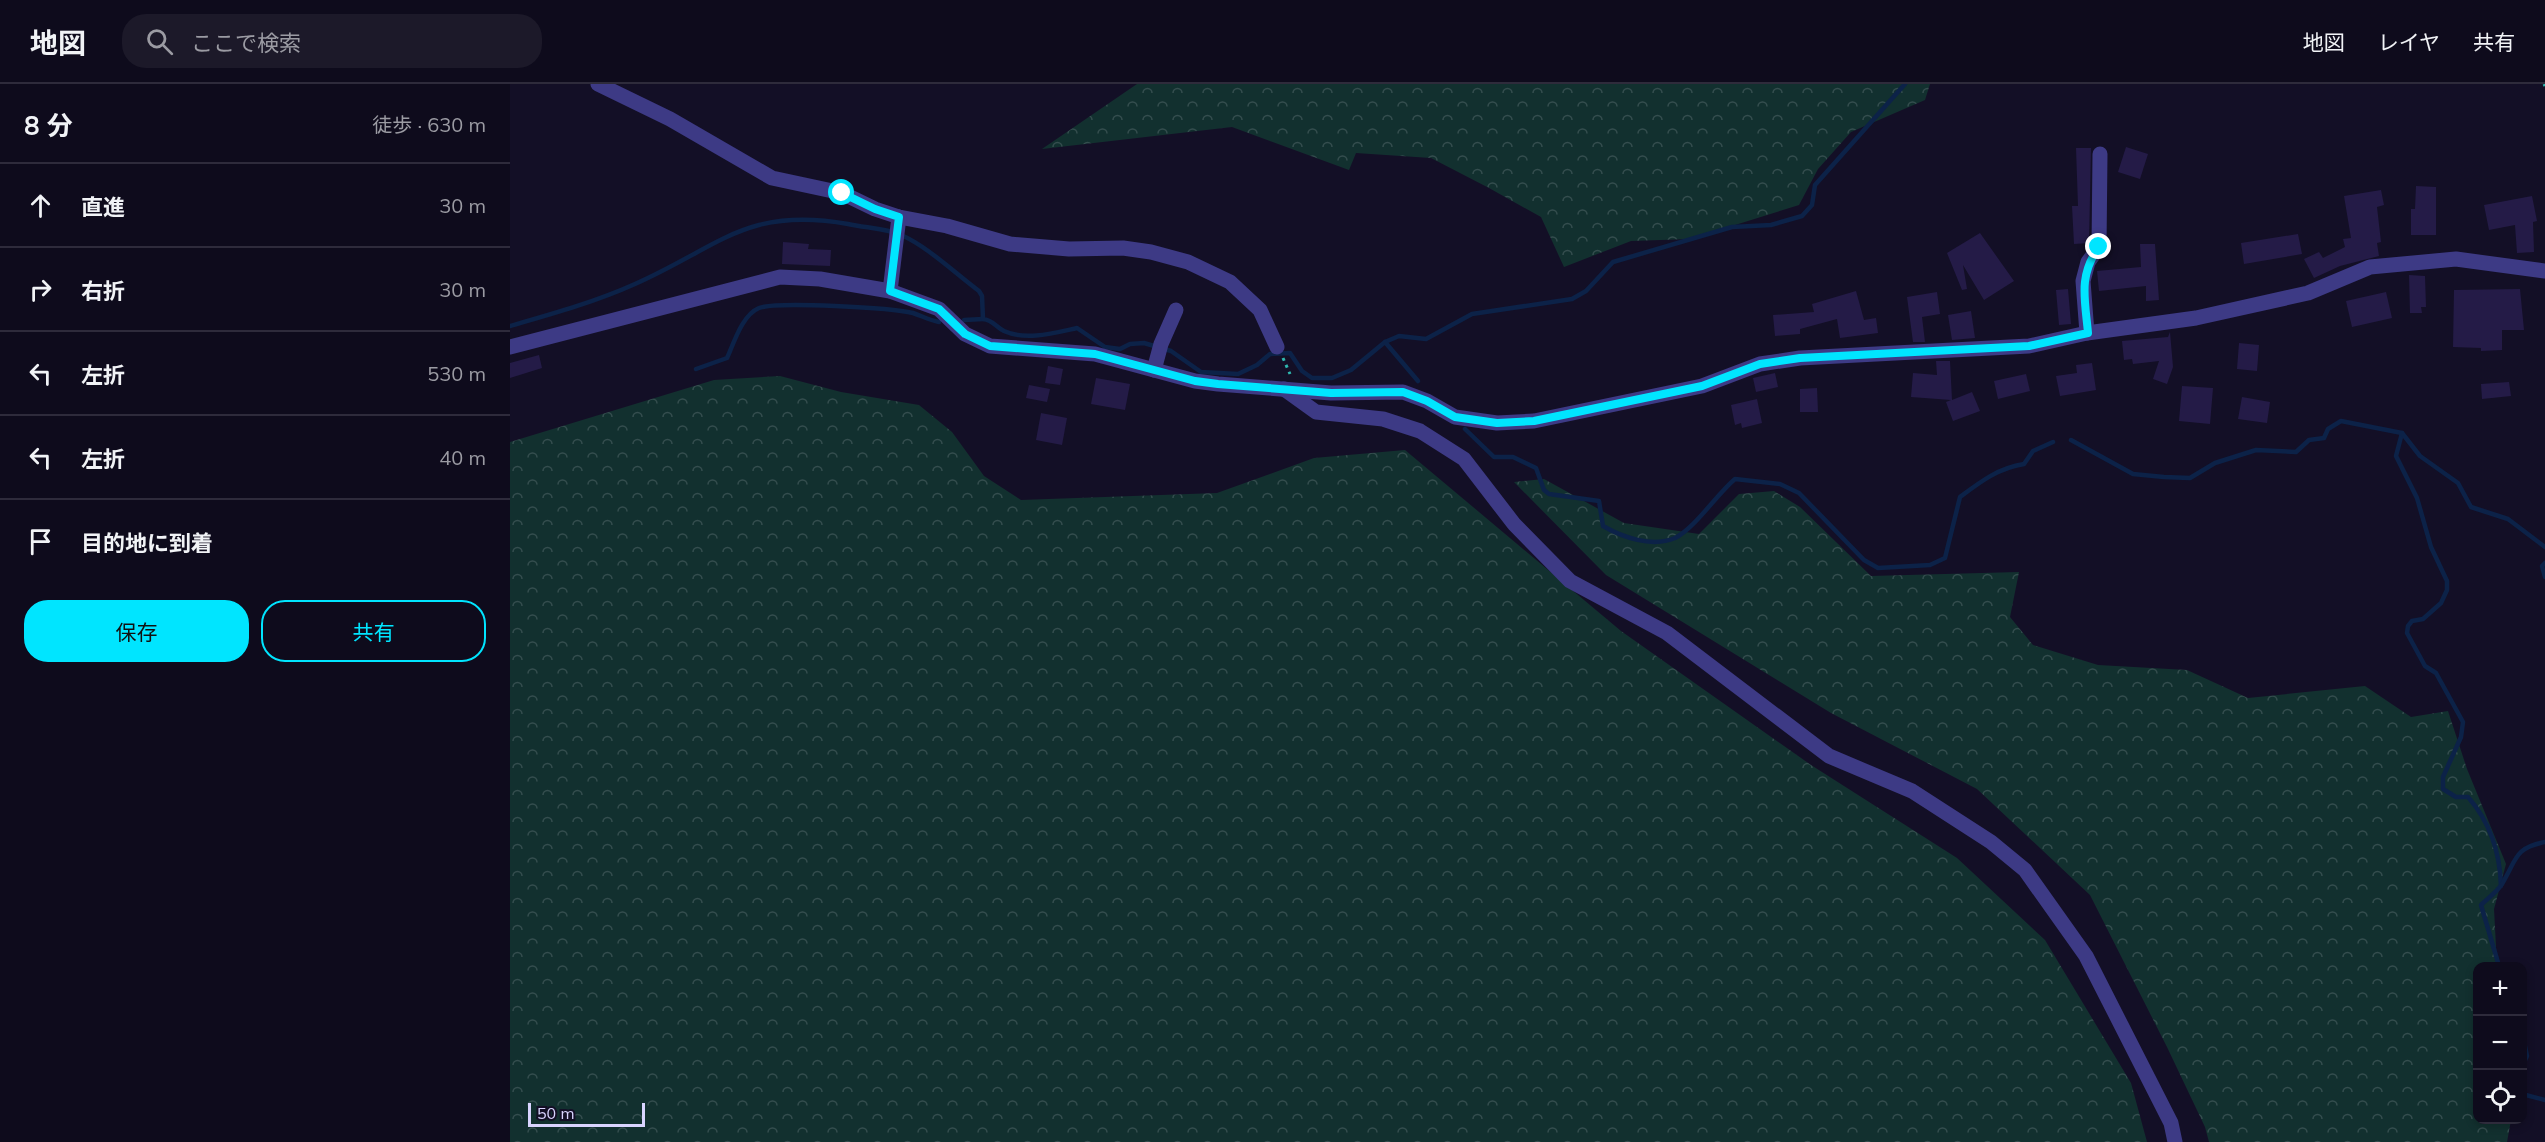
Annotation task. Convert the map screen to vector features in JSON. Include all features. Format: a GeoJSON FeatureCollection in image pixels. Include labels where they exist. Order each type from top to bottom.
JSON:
{"type":"FeatureCollection","features":[{"type":"Feature","properties":{"kind":"street"},"geometry":{"type":"LineString","coordinates":[[598,84],[670,119],[772,177],[842,193],[898,223],[947,226],[1010,244],[1069,249],[1124,248],[1188,262],[1230,282],[1260,310],[1277,347]]}},
{"type":"Feature","properties":{"kind":"street"},"geometry":{"type":"LineString","coordinates":[[2088,333],[2083,282],[2088,262],[2099,247],[2100,154]]}},
{"type":"Feature","properties":{"kind":"street"},"geometry":{"type":"LineString","coordinates":[[890,291],[898,223]]}},
{"type":"Feature","properties":{"kind":"street"},"geometry":{"type":"LineString","coordinates":[[510,347],[780,277],[820,279],[890,291],[939,309],[965,334],[990,346],[1095,354],[1195,381],[1331,393],[1403,392],[1427,401],[1455,417],[1497,423],[1534,421],[1702,386],[1760,364],[1844,354],[2029,346],[2088,333],[2196,318],[2308,293],[2370,267],[2456,259],[2545,271]]}},
{"type":"Feature","properties":{"kind":"street"},"geometry":{"type":"LineString","coordinates":[[1154,370],[1160,348],[1176,310]]}},
{"type":"Feature","properties":{"kind":"street"},"geometry":{"type":"LineString","coordinates":[[1284,389],[1316,411],[1383,419],[1429,436],[1464,459],[1515,524],[1570,581],[1667,633],[1828,756],[1912,791],[1992,842],[2025,870],[2086,956],[2171,1123],[2175,1142]]}},
{"type":"Feature","properties":{"kind":"green space"},"geometry":{"type":"Polygon","coordinates":[[[1137,84],[1930,84],[1925,100],[1851,132],[1818,169],[1799,205],[1690,239],[1631,241],[1564,267],[1541,217],[1431,158],[1356,153],[1349,170],[1232,127],[1042,149],[1137,84]]]}},
{"type":"Feature","properties":{"kind":"green space"},"geometry":{"type":"Polygon","coordinates":[[[780,376],[841,392],[919,405],[952,432],[984,476],[1021,500],[1217,493],[1314,458],[1405,450],[1621,631],[1811,765],[1957,858],[2045,940],[2131,1083],[2147,1142],[510,1142],[510,442],[714,380],[780,376]]]}},
{"type":"Feature","properties":{"kind":"green space"},"geometry":{"type":"Polygon","coordinates":[[[1544,479],[1624,523],[1699,534],[1739,494],[1774,491],[1800,507],[1871,576],[2019,572],[2010,617],[2033,645],[2098,665],[2187,670],[2248,698],[2365,686],[2411,717],[2448,711],[2467,769],[2506,864],[2494,909],[2497,962],[2473,962],[2473,1124],[2510,1124],[2507,1142],[2209,1142],[2205,1127],[2167,1047],[2090,895],[1977,789],[1831,713],[1606,575],[1514,482],[1544,479]]]}},
{"type":"Feature","properties":{"kind":"building"},"geometry":{"type":"Polygon","coordinates":[[[2126,147],[2148,154],[2140,179],[2118,172],[2126,147]]]}},
{"type":"Feature","properties":{"kind":"building"},"geometry":{"type":"Polygon","coordinates":[[[2076,148],[2091,148],[2089,243],[2074,244],[2072,206],[2078,206],[2076,148]]]}},
{"type":"Feature","properties":{"kind":"building"},"geometry":{"type":"Polygon","coordinates":[[[2416,186],[2436,187],[2436,235],[2411,235],[2411,209],[2415,209],[2416,186]]]}},
{"type":"Feature","properties":{"kind":"building"},"geometry":{"type":"Polygon","coordinates":[[[2381,190],[2384,205],[2377,207],[2381,242],[2377,243],[2379,256],[2340,266],[2314,278],[2304,259],[2319,252],[2323,258],[2345,247],[2343,239],[2351,238],[2344,196],[2381,190]]]}},
{"type":"Feature","properties":{"kind":"building"},"geometry":{"type":"Polygon","coordinates":[[[2532,196],[2537,221],[2533,222],[2534,252],[2517,253],[2515,225],[2489,230],[2484,205],[2532,196]]]}},
{"type":"Feature","properties":{"kind":"building"},"geometry":{"type":"Polygon","coordinates":[[[1980,233],[2014,281],[1984,300],[1963,265],[1967,289],[1962,290],[1947,253],[1980,233]]]}},
{"type":"Feature","properties":{"kind":"building"},"geometry":{"type":"Polygon","coordinates":[[[2298,234],[2302,254],[2244,264],[2241,243],[2298,234]]]}},
{"type":"Feature","properties":{"kind":"building"},"geometry":{"type":"Polygon","coordinates":[[[783,242],[809,244],[808,249],[831,250],[830,266],[782,264],[783,242]]]}},
{"type":"Feature","properties":{"kind":"building"},"geometry":{"type":"Polygon","coordinates":[[[2140,244],[2155,244],[2159,300],[2146,301],[2146,286],[2099,291],[2097,271],[2141,267],[2140,244]]]}},
{"type":"Feature","properties":{"kind":"building"},"geometry":{"type":"Polygon","coordinates":[[[2409,275],[2425,276],[2426,307],[2421,307],[2422,313],[2410,313],[2409,275]]]}},
{"type":"Feature","properties":{"kind":"building"},"geometry":{"type":"Polygon","coordinates":[[[2068,289],[2071,324],[2059,325],[2056,290],[2068,289]]]}},
{"type":"Feature","properties":{"kind":"building"},"geometry":{"type":"Polygon","coordinates":[[[2520,289],[2524,330],[2502,330],[2502,350],[2481,351],[2481,348],[2453,347],[2454,290],[2520,289]]]}},
{"type":"Feature","properties":{"kind":"building"},"geometry":{"type":"Polygon","coordinates":[[[1856,291],[1864,320],[1876,318],[1878,333],[1840,338],[1837,319],[1800,329],[1800,334],[1775,336],[1773,315],[1814,312],[1812,304],[1856,291]]]}},
{"type":"Feature","properties":{"kind":"building"},"geometry":{"type":"Polygon","coordinates":[[[1937,292],[1940,314],[1922,317],[1925,342],[1913,342],[1907,297],[1937,292]]]}},
{"type":"Feature","properties":{"kind":"building"},"geometry":{"type":"Polygon","coordinates":[[[2386,292],[2392,318],[2352,327],[2346,301],[2386,292]]]}},
{"type":"Feature","properties":{"kind":"building"},"geometry":{"type":"Polygon","coordinates":[[[1971,311],[1975,338],[1952,340],[1948,315],[1971,311]]]}},
{"type":"Feature","properties":{"kind":"building"},"geometry":{"type":"Polygon","coordinates":[[[2170,332],[2173,367],[2167,384],[2153,379],[2159,361],[2133,364],[2132,359],[2124,360],[2122,341],[2168,337],[2170,332]]]}},
{"type":"Feature","properties":{"kind":"building"},"geometry":{"type":"Polygon","coordinates":[[[2239,343],[2259,345],[2257,371],[2237,369],[2239,343]]]}},
{"type":"Feature","properties":{"kind":"building"},"geometry":{"type":"Polygon","coordinates":[[[539,355],[542,368],[510,378],[510,363],[539,355]]]}},
{"type":"Feature","properties":{"kind":"building"},"geometry":{"type":"Polygon","coordinates":[[[1936,361],[1950,361],[1952,400],[1972,392],[1980,411],[1953,421],[1946,402],[1951,400],[1911,397],[1913,373],[1937,375],[1936,361]]]}},
{"type":"Feature","properties":{"kind":"building"},"geometry":{"type":"Polygon","coordinates":[[[2092,363],[2096,390],[2060,396],[2056,376],[2077,373],[2076,365],[2092,363]]]}},
{"type":"Feature","properties":{"kind":"building"},"geometry":{"type":"Polygon","coordinates":[[[1048,366],[1063,369],[1060,385],[1045,383],[1048,366]]]}},
{"type":"Feature","properties":{"kind":"building"},"geometry":{"type":"Polygon","coordinates":[[[1775,373],[1778,387],[1756,392],[1753,378],[1775,373]]]}},
{"type":"Feature","properties":{"kind":"building"},"geometry":{"type":"Polygon","coordinates":[[[2026,374],[2030,391],[1998,399],[1994,381],[2026,374]]]}},
{"type":"Feature","properties":{"kind":"building"},"geometry":{"type":"Polygon","coordinates":[[[1096,378],[1130,384],[1125,410],[1091,404],[1096,378]]]}},
{"type":"Feature","properties":{"kind":"building"},"geometry":{"type":"Polygon","coordinates":[[[2509,382],[2511,396],[2482,399],[2481,384],[2509,382]]]}},
{"type":"Feature","properties":{"kind":"building"},"geometry":{"type":"Polygon","coordinates":[[[1029,385],[1050,389],[1047,402],[1026,398],[1029,385]]]}},
{"type":"Feature","properties":{"kind":"building"},"geometry":{"type":"Polygon","coordinates":[[[2182,386],[2213,388],[2210,424],[2179,421],[2182,386]]]}},
{"type":"Feature","properties":{"kind":"building"},"geometry":{"type":"Polygon","coordinates":[[[1817,388],[1818,412],[1800,412],[1800,389],[1817,388]]]}},
{"type":"Feature","properties":{"kind":"building"},"geometry":{"type":"Polygon","coordinates":[[[2242,397],[2270,402],[2267,423],[2238,419],[2242,397]]]}},
{"type":"Feature","properties":{"kind":"building"},"geometry":{"type":"Polygon","coordinates":[[[1757,399],[1762,423],[1742,428],[1741,423],[1735,425],[1731,405],[1757,399]]]}},
{"type":"Feature","properties":{"kind":"building"},"geometry":{"type":"Polygon","coordinates":[[[1041,413],[1067,418],[1062,445],[1036,440],[1041,413]]]}},
{"type":"Feature","properties":{"kind":"waterway"},"geometry":{"type":"LineString","coordinates":[[510,326],[573,307],[635,284],[735,233],[758,225],[813,220],[882,229],[911,240],[979,291],[982,296],[983,319],[1013,334],[1031,336],[1077,328],[1105,347],[1120,349],[1130,344],[1144,343],[1171,351],[1201,372],[1238,374],[1257,365],[1270,354],[1290,353],[1302,371],[1312,378],[1332,378],[1351,370],[1385,342],[1399,336],[1426,339],[1472,314],[1572,299],[1586,291],[1613,262],[1732,227],[1771,225],[1802,216],[1812,205],[1815,185],[1905,84]]}},
{"type":"Feature","properties":{"kind":"waterway"},"geometry":{"type":"LineString","coordinates":[[696,369],[727,358],[743,323],[759,308],[810,305],[883,309],[913,313],[939,322]]}},
{"type":"Feature","properties":{"kind":"waterway"},"geometry":{"type":"LineString","coordinates":[[964,320],[983,319]]}},
{"type":"Feature","properties":{"kind":"waterway"},"geometry":{"type":"LineString","coordinates":[[1385,342],[1418,381]]}},
{"type":"Feature","properties":{"kind":"waterway"},"geometry":{"type":"LineString","coordinates":[[2071,440],[2133,474],[2190,478],[2215,463],[2256,450],[2296,452],[2309,440],[2324,438],[2328,429],[2341,421],[2402,433],[2420,456],[2458,483],[2471,507],[2508,519],[2545,547]]}},
{"type":"Feature","properties":{"kind":"waterway"},"geometry":{"type":"LineString","coordinates":[[1465,429],[1494,457],[1513,457],[1536,468],[1544,490],[1549,494],[1599,501],[1603,526],[1619,534],[1638,540],[1666,541],[1675,538],[1690,527],[1735,479],[1780,484],[1799,493],[1864,560],[1878,568],[1930,565],[1945,558],[1960,497],[1998,472],[2024,464],[2033,451],[2053,442]]}},
{"type":"Feature","properties":{"kind":"waterway"},"geometry":{"type":"LineString","coordinates":[[2402,433],[2396,456],[2417,498],[2431,547],[2447,581],[2447,590],[2441,603],[2423,619],[2412,621],[2407,633],[2425,666],[2436,673],[2463,722],[2461,737],[2443,777],[2443,789],[2456,797],[2468,797],[2488,827],[2499,862],[2501,886]]}},
{"type":"Feature","properties":{"kind":"waterway"},"geometry":{"type":"LineString","coordinates":[[2545,563],[2542,566],[2545,577]]}},
{"type":"Feature","properties":{"kind":"waterway"},"geometry":{"type":"LineString","coordinates":[[2498,962],[2481,905],[2500,887],[2522,851],[2545,842]]}},
{"type":"Feature","properties":{"kind":"waterway"},"geometry":{"type":"LineString","coordinates":[[2527,1095],[2545,1100]]}},
{"type":"Feature","properties":{"kind":"route"},"geometry":{"type":"LineString","coordinates":[[842,193],[875,209],[899,217],[890,291],[939,309],[965,334],[990,346],[1095,354],[1195,381],[1218,384],[1331,393],[1362,390],[1403,392],[1427,401],[1455,417],[1497,423],[1534,421],[1702,386],[1760,364],[1844,354],[2029,346],[2088,333],[2083,282],[2088,262],[2099,247]]}}]}
